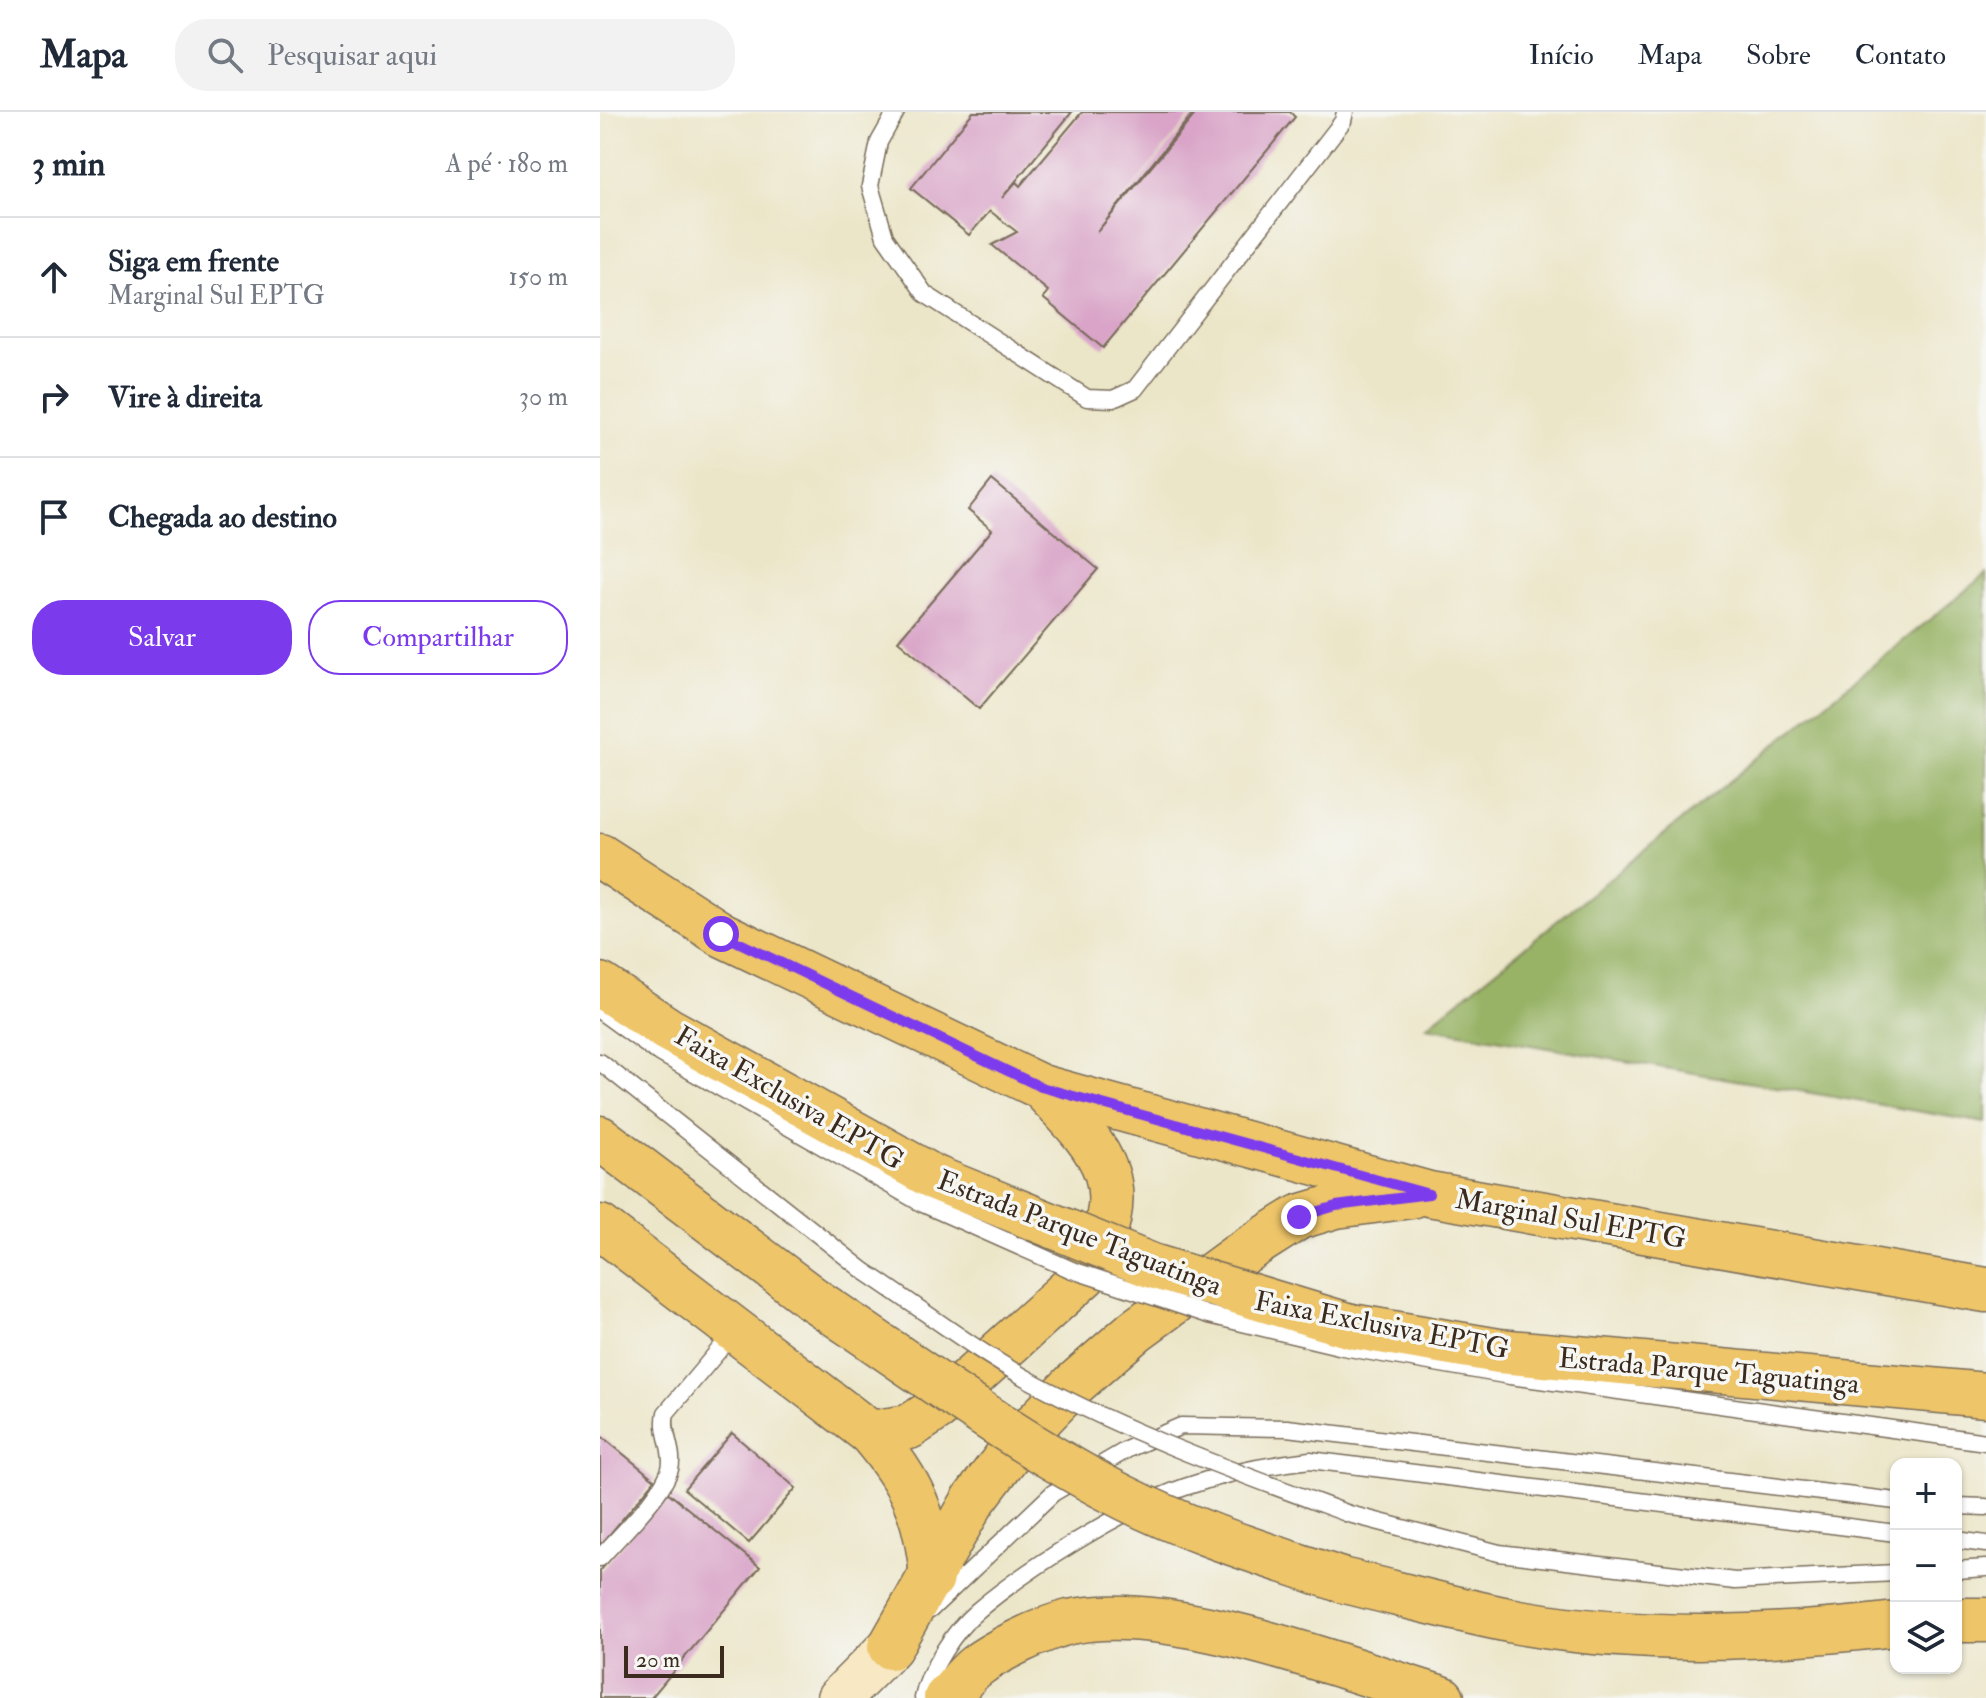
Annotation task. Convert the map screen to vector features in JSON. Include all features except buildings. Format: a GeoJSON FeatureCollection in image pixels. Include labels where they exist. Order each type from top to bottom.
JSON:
{"type":"FeatureCollection","features":[{"type":"Feature","properties":{"kind":"main road","name":"Marginal Sul EPTG"},"geometry":{"type":"LineString","coordinates":[[600,856],[721,934],[1041,1087],[1429,1194],[1986,1290]]}},
{"type":"Feature","properties":{"kind":"main road","name":"Estrada Parque Taguatinga"},"geometry":{"type":"LineString","coordinates":[[600,985],[928,1190],[1152,1266],[1347,1337],[1986,1395]]}},
{"type":"Feature","properties":{"kind":"main road"},"geometry":{"type":"LineString","coordinates":[[870,1433],[909,1427],[938,1408],[1085,1275],[1095,1257],[1108,1226],[1112,1198],[1108,1173],[1092,1140],[1041,1087]]}},
{"type":"Feature","properties":{"kind":"main road"},"geometry":{"type":"LineString","coordinates":[[600,1138],[813,1299],[1052,1458],[1127,1499],[1245,1548],[1341,1580],[1517,1622],[1596,1632],[1682,1639],[1785,1637],[1890,1625]]}},
{"type":"Feature","properties":{"kind":"main road"},"geometry":{"type":"LineString","coordinates":[[839,1698],[890,1647],[932,1578],[973,1501],[1017,1443],[1073,1385],[1136,1330],[1239,1255],[1299,1217],[1336,1206],[1429,1194]]}},
{"type":"Feature","properties":{"kind":"main road"},"geometry":{"type":"LineString","coordinates":[[600,1227],[870,1433],[901,1470],[917,1500],[929,1535],[932,1578]]}},
{"type":"Feature","properties":{"kind":"main road"},"geometry":{"type":"LineString","coordinates":[[946,1698],[975,1667],[1007,1648],[1068,1622],[1110,1620],[1164,1622],[1222,1632],[1442,1698]]}},
{"type":"Feature","properties":{"kind":"main road"},"geometry":{"type":"LineString","coordinates":[[1962,1620],[1986,1620]]}},
{"type":"Feature","properties":{"kind":"lane"},"geometry":{"type":"LineString","coordinates":[[896,112],[879,142],[870,186],[885,237],[925,294],[1087,398],[1113,399],[1135,389],[1343,121],[1345,112]]}},
{"type":"Feature","properties":{"kind":"lane","name":"Faixa Exclusiva EPTG"},"geometry":{"type":"LineString","coordinates":[[600,1011],[651,1048],[928,1190]]}},
{"type":"Feature","properties":{"kind":"lane"},"geometry":{"type":"LineString","coordinates":[[600,1062],[864,1271],[1029,1380],[1184,1454],[1349,1514],[1499,1553],[1735,1581],[1890,1573]]}},
{"type":"Feature","properties":{"kind":"lane"},"geometry":{"type":"LineString","coordinates":[[600,1558],[658,1489],[670,1469],[671,1455],[663,1425],[666,1413],[736,1330]]}},
{"type":"Feature","properties":{"kind":"lane","name":"Faixa Exclusiva EPTG"},"geometry":{"type":"LineString","coordinates":[[1347,1337],[1510,1376],[1986,1442]]}},
{"type":"Feature","properties":{"kind":"lane"},"geometry":{"type":"LineString","coordinates":[[890,1647],[1053,1493],[1128,1449],[1181,1426],[1287,1428],[1890,1500]]}},
{"type":"Feature","properties":{"kind":"lane"},"geometry":{"type":"LineString","coordinates":[[923,1698],[942,1655],[966,1624],[1005,1590],[1078,1540],[1183,1488],[1256,1467],[1310,1460],[1890,1532]]}},
{"type":"Feature","properties":{"kind":"lane"},"geometry":{"type":"LineString","coordinates":[[1962,1506],[1986,1507]]}},
{"type":"Feature","properties":{"kind":"lane"},"geometry":{"type":"LineString","coordinates":[[1962,1541],[1986,1544]]}},
{"type":"Feature","properties":{"kind":"lane"},"geometry":{"type":"LineString","coordinates":[[1962,1570],[1986,1568]]}},
{"type":"Feature","properties":{"kind":"green space"},"geometry":{"type":"Polygon","coordinates":[[[1986,574],[1986,1123],[1426,1027],[1986,574]]]}},
{"type":"Feature","properties":{"kind":"route"},"geometry":{"type":"LineString","coordinates":[[721,934],[1041,1087],[1429,1194],[1336,1206],[1299,1217]]}}]}
